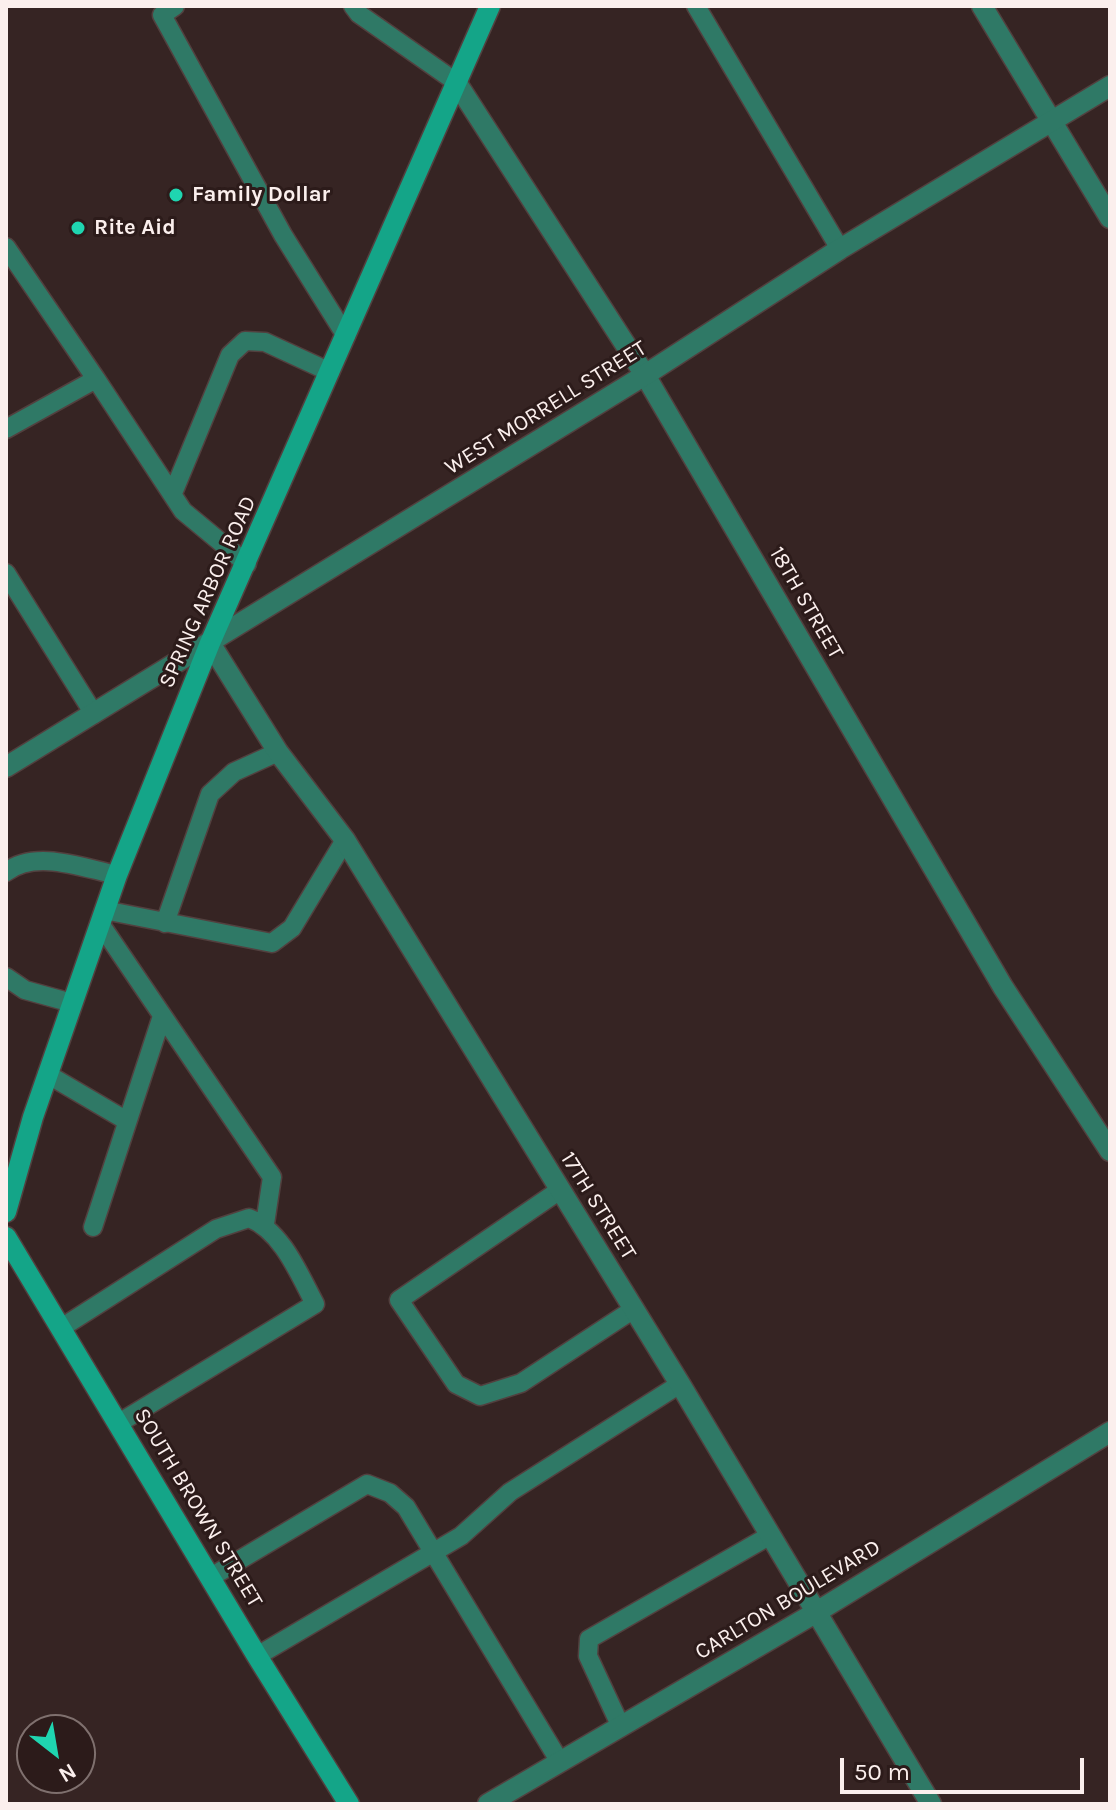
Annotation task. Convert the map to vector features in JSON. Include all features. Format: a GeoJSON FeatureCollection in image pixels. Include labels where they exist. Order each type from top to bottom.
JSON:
{"type":"FeatureCollection","features":[{"type":"Feature","properties":{"kind":"main road","name":"SPRING ARBOR ROAD"},"geometry":{"type":"LineString","coordinates":[[6,1212],[47,1074],[117,875],[210,643],[490,6]]}},
{"type":"Feature","properties":{"kind":"main road","name":"SOUTH BROWN STREET"},"geometry":{"type":"LineString","coordinates":[[6,1237],[349,1804]]}},
{"type":"Feature","properties":{"kind":"street"},"geometry":{"type":"LineString","coordinates":[[982,6],[1110,218]]}},
{"type":"Feature","properties":{"kind":"street","name":"18TH STREET"},"geometry":{"type":"LineString","coordinates":[[456,82],[645,375],[1003,987],[1110,1151]]}},
{"type":"Feature","properties":{"kind":"street","name":"WEST MORRELL STREET"},"geometry":{"type":"LineString","coordinates":[[6,767],[645,375],[840,249],[1110,86]]}},
{"type":"Feature","properties":{"kind":"street","name":"17TH STREET"},"geometry":{"type":"LineString","coordinates":[[210,643],[278,752],[345,840],[680,1384],[931,1804]]}},
{"type":"Feature","properties":{"kind":"street","name":"CARLTON BOULEVARD"},"geometry":{"type":"LineString","coordinates":[[488,1804],[815,1613],[1110,1432]]}},
{"type":"Feature","properties":{"kind":"lane"},"geometry":{"type":"LineString","coordinates":[[353,6],[359,14],[456,82]]}},
{"type":"Feature","properties":{"kind":"lane"},"geometry":{"type":"LineString","coordinates":[[696,6],[840,249]]}},
{"type":"Feature","properties":{"kind":"lane"},"geometry":{"type":"LineString","coordinates":[[169,10],[283,235],[346,336]]}},
{"type":"Feature","properties":{"kind":"lane"},"geometry":{"type":"LineString","coordinates":[[6,247],[183,511],[247,564]]}},
{"type":"Feature","properties":{"kind":"lane"},"geometry":{"type":"LineString","coordinates":[[173,493],[230,355],[245,341],[265,342],[330,372]]}},
{"type":"Feature","properties":{"kind":"lane"},"geometry":{"type":"LineString","coordinates":[[6,429],[96,379]]}},
{"type":"Feature","properties":{"kind":"lane"},"geometry":{"type":"LineString","coordinates":[[6,573],[94,714]]}},
{"type":"Feature","properties":{"kind":"lane"},"geometry":{"type":"LineString","coordinates":[[165,923],[210,794],[234,772],[278,752]]}},
{"type":"Feature","properties":{"kind":"lane"},"geometry":{"type":"LineString","coordinates":[[102,918],[165,923],[272,943],[292,928],[345,840]]}},
{"type":"Feature","properties":{"kind":"lane"},"geometry":{"type":"LineString","coordinates":[[6,872],[15,866],[41,860],[117,875]]}},
{"type":"Feature","properties":{"kind":"lane"},"geometry":{"type":"LineString","coordinates":[[102,918],[162,1016],[272,1177],[265,1224]]}},
{"type":"Feature","properties":{"kind":"lane"},"geometry":{"type":"LineString","coordinates":[[6,977],[25,990],[72,1003]]}},
{"type":"Feature","properties":{"kind":"lane"},"geometry":{"type":"LineString","coordinates":[[93,1227],[162,1016]]}},
{"type":"Feature","properties":{"kind":"lane"},"geometry":{"type":"LineString","coordinates":[[47,1074],[127,1121]]}},
{"type":"Feature","properties":{"kind":"lane"},"geometry":{"type":"LineString","coordinates":[[560,1190],[399,1300],[456,1384],[480,1396],[521,1383],[634,1309]]}},
{"type":"Feature","properties":{"kind":"lane"},"geometry":{"type":"LineString","coordinates":[[61,1328],[216,1229],[249,1218],[265,1224],[281,1245],[315,1304],[119,1423]]}},
{"type":"Feature","properties":{"kind":"lane"},"geometry":{"type":"LineString","coordinates":[[257,1656],[461,1536],[510,1492],[680,1384]]}},
{"type":"Feature","properties":{"kind":"lane"},"geometry":{"type":"LineString","coordinates":[[211,1577],[367,1484],[390,1493],[406,1507],[560,1762]]}},
{"type":"Feature","properties":{"kind":"lane"},"geometry":{"type":"LineString","coordinates":[[621,1727],[588,1656],[589,1639],[769,1536]]}},
{"type":"Feature","properties":{"kind":"place","name":"Family Dollar"},"geometry":{"type":"Point","coordinates":[176,195]}},
{"type":"Feature","properties":{"kind":"place","name":"Rite Aid"},"geometry":{"type":"Point","coordinates":[78,228]}}]}
